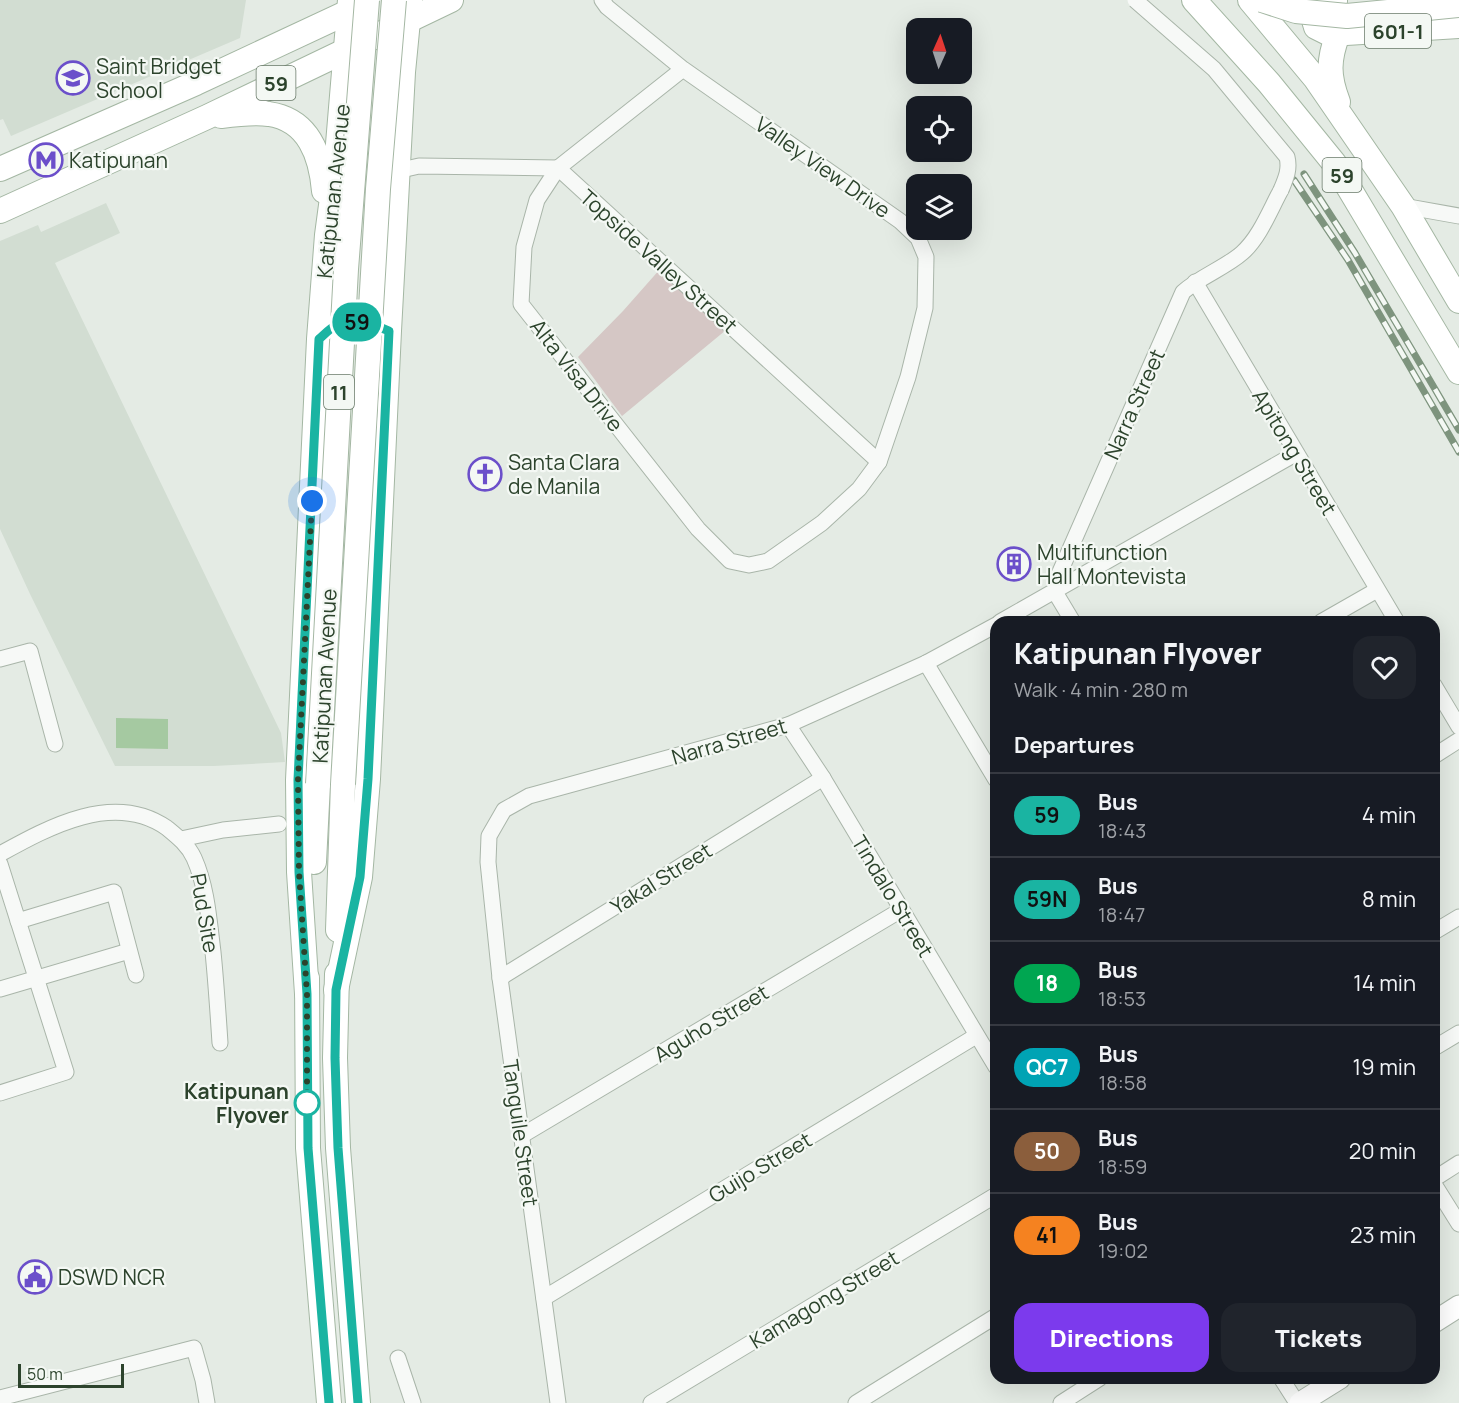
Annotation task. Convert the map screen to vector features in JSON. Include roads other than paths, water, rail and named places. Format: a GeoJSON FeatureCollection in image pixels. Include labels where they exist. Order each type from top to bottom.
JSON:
{"type":"FeatureCollection","features":[{"type":"Feature","properties":{"kind":"main road"},"geometry":{"type":"LineString","coordinates":[[349,3],[374,0]]}},
{"type":"Feature","properties":{"kind":"main road","name":"Katipunan Avenue"},"geometry":{"type":"LineString","coordinates":[[358,1403],[338,1148],[335,1058],[336,990],[343,784],[370,318],[383,116],[394,0]]}},
{"type":"Feature","properties":{"kind":"main road","name":"59"},"geometry":{"type":"LineString","coordinates":[[1194,0],[1269,83],[1334,163],[1459,372]]}},
{"type":"Feature","properties":{"kind":"main road","name":"59"},"geometry":{"type":"LineString","coordinates":[[1250,0],[1315,78],[1403,206],[1459,301]]}},
{"type":"Feature","properties":{"kind":"main road"},"geometry":{"type":"LineString","coordinates":[[1262,0],[1296,11],[1347,16],[1459,5]]}},
{"type":"Feature","properties":{"kind":"main road"},"geometry":{"type":"LineString","coordinates":[[1338,0],[1315,12],[1313,23],[1322,31],[1338,34]]}},
{"type":"Feature","properties":{"kind":"main road"},"geometry":{"type":"LineString","coordinates":[[403,72],[421,31],[446,2]]}},
{"type":"Feature","properties":{"kind":"main road","name":"59"},"geometry":{"type":"LineString","coordinates":[[0,211],[207,117],[345,50],[409,11],[446,2]]}},
{"type":"Feature","properties":{"kind":"main road","name":"59"},"geometry":{"type":"LineString","coordinates":[[0,169],[290,39],[314,21],[349,3]]}},
{"type":"Feature","properties":{"kind":"main road","name":"Katipunan Avenue"},"geometry":{"type":"LineString","coordinates":[[328,1403],[308,1148],[307,994],[299,872],[298,780],[319,339],[349,3]]}},
{"type":"Feature","properties":{"kind":"main road","name":"Katipunan Avenue"},"geometry":{"type":"LineString","coordinates":[[307,994],[346,269],[349,3]]}},
{"type":"Feature","properties":{"kind":"main road","name":"Katipunan Avenue"},"geometry":{"type":"LineString","coordinates":[[336,990],[360,877],[368,779],[391,288],[403,72],[409,11]]}},
{"type":"Feature","properties":{"kind":"main road","name":"601-1"},"geometry":{"type":"LineString","coordinates":[[1346,125],[1333,89],[1330,66],[1331,52],[1338,34],[1459,26]]}},
{"type":"Feature","properties":{"kind":"main road"},"geometry":{"type":"LineString","coordinates":[[207,117],[270,114],[292,123],[306,135],[318,154],[322,169],[327,235]]}},
{"type":"Feature","properties":{"kind":"main road"},"geometry":{"type":"LineString","coordinates":[[336,168],[398,171]]}},
{"type":"Feature","properties":{"kind":"main road"},"geometry":{"type":"LineString","coordinates":[[323,294],[347,310],[360,312],[373,309],[391,288]]}},
{"type":"Feature","properties":{"kind":"main road"},"geometry":{"type":"LineString","coordinates":[[319,339],[336,326],[346,323],[368,323],[389,331]]}},
{"type":"Feature","properties":{"kind":"street","name":"Valley View Drive"},"geometry":{"type":"LineString","coordinates":[[602,0],[607,7],[683,69],[900,221],[918,238],[926,257],[925,308],[908,377],[879,462]]}},
{"type":"Feature","properties":{"kind":"street","name":"Narra Street"},"geometry":{"type":"LineString","coordinates":[[1012,616],[1055,592],[1056,581],[1183,292],[1201,278],[1241,254],[1253,240],[1288,173],[1287,157],[1214,69],[1135,0]]}},
{"type":"Feature","properties":{"kind":"street","name":"Alta Visa Drive"},"geometry":{"type":"LineString","coordinates":[[683,69],[558,168],[537,200],[524,247],[521,304],[698,529],[730,561],[749,565],[768,561],[822,523],[859,489],[879,462]]}},
{"type":"Feature","properties":{"kind":"street"},"geometry":{"type":"LineString","coordinates":[[398,171],[419,166],[558,168]]}},
{"type":"Feature","properties":{"kind":"street","name":"Topside Valley Street"},"geometry":{"type":"LineString","coordinates":[[558,168],[879,462]]}},
{"type":"Feature","properties":{"kind":"street"},"geometry":{"type":"LineString","coordinates":[[1403,206],[1459,216]]}},
{"type":"Feature","properties":{"kind":"street","name":"Apitong Street"},"geometry":{"type":"LineString","coordinates":[[1201,278],[1295,454],[1392,616]]}},
{"type":"Feature","properties":{"kind":"street"},"geometry":{"type":"LineString","coordinates":[[1069,616],[1055,592],[1295,454]]}},
{"type":"Feature","properties":{"kind":"street"},"geometry":{"type":"LineString","coordinates":[[1332,616],[1377,590]]}},
{"type":"Feature","properties":{"kind":"street","name":"Narra Street"},"geometry":{"type":"LineString","coordinates":[[488,862],[489,836],[504,810],[529,796],[788,725],[926,663],[990,628]]}},
{"type":"Feature","properties":{"kind":"street"},"geometry":{"type":"LineString","coordinates":[[0,658],[30,651],[55,744]]}},
{"type":"Feature","properties":{"kind":"street"},"geometry":{"type":"LineString","coordinates":[[926,663],[990,770]]}},
{"type":"Feature","properties":{"kind":"street"},"geometry":{"type":"LineString","coordinates":[[1440,695],[1459,727]]}},
{"type":"Feature","properties":{"kind":"street","name":"Tindalo Street"},"geometry":{"type":"LineString","coordinates":[[788,725],[823,778],[990,1058]]}},
{"type":"Feature","properties":{"kind":"street"},"geometry":{"type":"LineString","coordinates":[[1440,752],[1459,740]]}},
{"type":"Feature","properties":{"kind":"street","name":"Yakal Street"},"geometry":{"type":"LineString","coordinates":[[500,978],[823,778]]}},
{"type":"Feature","properties":{"kind":"street","name":"Pud Site"},"geometry":{"type":"LineString","coordinates":[[0,854],[52,826],[110,812],[135,815],[157,822],[181,839],[194,856],[209,910],[220,1043]]}},
{"type":"Feature","properties":{"kind":"street"},"geometry":{"type":"LineString","coordinates":[[181,839],[223,830],[279,825]]}},
{"type":"Feature","properties":{"kind":"street","name":"Tanguile Street"},"geometry":{"type":"LineString","coordinates":[[488,862],[500,978],[558,1403]]}},
{"type":"Feature","properties":{"kind":"street"},"geometry":{"type":"LineString","coordinates":[[0,864],[66,1072],[0,1093]]}},
{"type":"Feature","properties":{"kind":"street"},"geometry":{"type":"LineString","coordinates":[[18,921],[114,892],[136,975]]}},
{"type":"Feature","properties":{"kind":"street","name":"Aguho Street"},"geometry":{"type":"LineString","coordinates":[[521,1136],[901,910]]}},
{"type":"Feature","properties":{"kind":"street"},"geometry":{"type":"LineString","coordinates":[[1440,928],[1459,917]]}},
{"type":"Feature","properties":{"kind":"street"},"geometry":{"type":"LineString","coordinates":[[0,989],[129,951]]}},
{"type":"Feature","properties":{"kind":"street"},"geometry":{"type":"LineString","coordinates":[[1440,1044],[1459,1033]]}},
{"type":"Feature","properties":{"kind":"street","name":"Guijo Street"},"geometry":{"type":"LineString","coordinates":[[544,1298],[976,1036]]}},
{"type":"Feature","properties":{"kind":"street"},"geometry":{"type":"LineString","coordinates":[[1440,1175],[1459,1163]]}},
{"type":"Feature","properties":{"kind":"street"},"geometry":{"type":"LineString","coordinates":[[1440,1194],[1459,1224]]}},
{"type":"Feature","properties":{"kind":"street","name":"Kamagong Street"},"geometry":{"type":"LineString","coordinates":[[651,1403],[990,1198]]}},
{"type":"Feature","properties":{"kind":"street"},"geometry":{"type":"LineString","coordinates":[[1440,1318],[1459,1306]]}},
{"type":"Feature","properties":{"kind":"street"},"geometry":{"type":"LineString","coordinates":[[856,1403],[990,1320]]}},
{"type":"Feature","properties":{"kind":"street"},"geometry":{"type":"LineString","coordinates":[[0,1398],[194,1348],[207,1403]]}},
{"type":"Feature","properties":{"kind":"street"},"geometry":{"type":"LineString","coordinates":[[398,1358],[412,1403]]}},
{"type":"Feature","properties":{"kind":"street"},"geometry":{"type":"LineString","coordinates":[[1061,1403],[1091,1384]]}},
{"type":"Feature","properties":{"kind":"street"},"geometry":{"type":"LineString","coordinates":[[1285,1384],[1296,1400],[1328,1384]]}},
{"type":"Feature","properties":{"kind":"railway"},"geometry":{"type":"LineString","coordinates":[[1304,174],[1355,253],[1459,430]]}},
{"type":"Feature","properties":{"kind":"railway"},"geometry":{"type":"LineString","coordinates":[[1294,180],[1348,260],[1459,452]]}},
{"type":"Feature","properties":{"kind":"place","name":"Saint Bridget School"},"geometry":{"type":"Point","coordinates":[73,78]}},
{"type":"Feature","properties":{"kind":"place","name":"Katipunan"},"geometry":{"type":"Point","coordinates":[46,160]}},
{"type":"Feature","properties":{"kind":"place","name":"Santa Clara de Manila"},"geometry":{"type":"Point","coordinates":[485,474]}},
{"type":"Feature","properties":{"kind":"place","name":"Multifunction Hall Montevista"},"geometry":{"type":"Point","coordinates":[1014,564]}},
{"type":"Feature","properties":{"kind":"place","name":"Katipunan Flyover"},"geometry":{"type":"Point","coordinates":[307,1103]}},
{"type":"Feature","properties":{"kind":"place","name":"DSWD NCR"},"geometry":{"type":"Point","coordinates":[35,1277]}}]}
